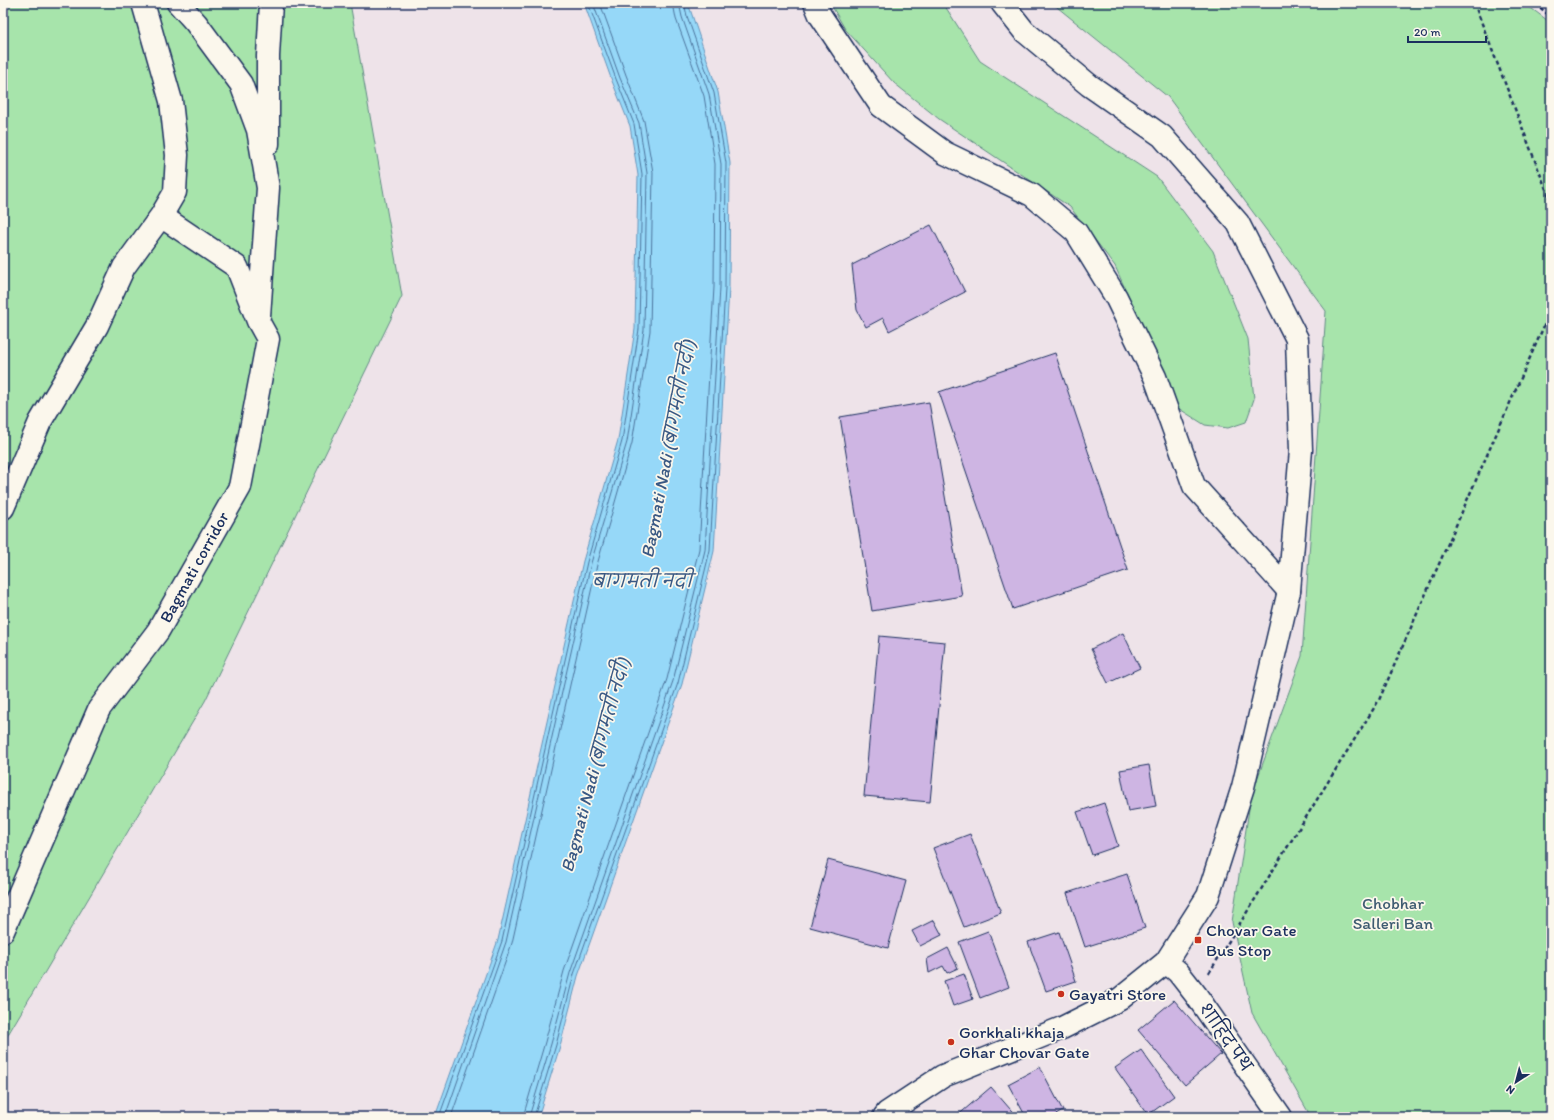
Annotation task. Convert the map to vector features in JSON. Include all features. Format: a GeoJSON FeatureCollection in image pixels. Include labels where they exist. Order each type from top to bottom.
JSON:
{"type":"FeatureCollection","features":[{"type":"Feature","properties":{"kind":"street"},"geometry":{"type":"LineString","coordinates":[[3,508],[40,422],[97,326],[124,267],[161,216],[175,192],[177,155],[171,101],[143,3]]}},
{"type":"Feature","properties":{"kind":"street"},"geometry":{"type":"LineString","coordinates":[[178,3],[196,23],[241,84],[258,130],[268,188]]}},
{"type":"Feature","properties":{"kind":"street"},"geometry":{"type":"LineString","coordinates":[[258,321],[268,188],[268,56],[271,3]]}},
{"type":"Feature","properties":{"kind":"street"},"geometry":{"type":"LineString","coordinates":[[815,3],[820,15],[881,106],[945,152],[1032,195],[1076,232],[1116,297],[1156,377],[1194,486],[1289,591]]}},
{"type":"Feature","properties":{"kind":"street"},"geometry":{"type":"LineString","coordinates":[[884,1117],[887,1113],[943,1076],[1062,1028],[1120,999],[1166,962],[1208,896],[1243,787],[1289,591],[1301,450],[1297,339],[1238,223],[1162,136],[1089,85],[1024,31],[1002,3]]}},
{"type":"Feature","properties":{"kind":"street","name":"Bagmati corridor"},"geometry":{"type":"LineString","coordinates":[[3,931],[99,709],[158,631],[240,487],[268,339],[258,321],[237,267],[161,216]]}},
{"type":"Feature","properties":{"kind":"street","name":"शाहिद पथ"},"geometry":{"type":"LineString","coordinates":[[1166,962],[1178,972],[1196,995],[1281,1117]]}},
{"type":"Feature","properties":{"kind":"path"},"geometry":{"type":"LineString","coordinates":[[1474,3],[1551,202]]}},
{"type":"Feature","properties":{"kind":"path"},"geometry":{"type":"LineString","coordinates":[[1535,3],[1551,17]]}},
{"type":"Feature","properties":{"kind":"path"},"geometry":{"type":"LineString","coordinates":[[1196,995],[1379,700],[1551,310]]}},
{"type":"Feature","properties":{"kind":"green space"},"geometry":{"type":"Polygon","coordinates":[[[3,3],[350,3],[402,296],[205,701],[3,1043],[3,3]]]}},
{"type":"Feature","properties":{"kind":"green space"},"geometry":{"type":"Polygon","coordinates":[[[830,3],[943,3],[980,61],[1157,177],[1213,251],[1248,339],[1254,399],[1246,422],[1228,428],[1205,425],[1178,408],[1115,266],[1070,207],[939,119],[894,83],[845,29],[830,3]]]}},
{"type":"Feature","properties":{"kind":"green space","name":"Chobhar Salleri Ban"},"geometry":{"type":"Polygon","coordinates":[[[1052,3],[1524,3],[1551,23],[1551,1117],[1311,1117],[1252,1013],[1232,922],[1251,796],[1302,656],[1326,311],[1168,97],[1052,3]]]}},
{"type":"Feature","properties":{"kind":"water","name":"बागमती नदी"},"geometry":{"type":"Polygon","coordinates":[[[584,3],[688,3],[718,92],[730,163],[729,288],[714,551],[682,684],[578,976],[560,1046],[540,1111],[537,1117],[435,1117],[498,940],[583,561],[618,440],[635,329],[638,175],[630,126],[584,3]]]}},
{"type":"Feature","properties":{"kind":"building"},"geometry":{"type":"Polygon","coordinates":[[[931,225],[965,292],[889,331],[883,318],[866,327],[857,310],[852,265],[931,225]]]}},
{"type":"Feature","properties":{"kind":"building"},"geometry":{"type":"Polygon","coordinates":[[[1055,353],[1128,570],[1013,609],[939,392],[1055,353]]]}},
{"type":"Feature","properties":{"kind":"building"},"geometry":{"type":"Polygon","coordinates":[[[929,402],[962,596],[872,611],[840,417],[929,402]]]}},
{"type":"Feature","properties":{"kind":"building"},"geometry":{"type":"Polygon","coordinates":[[[1123,633],[1140,668],[1108,683],[1091,649],[1123,633]]]}},
{"type":"Feature","properties":{"kind":"building"},"geometry":{"type":"Polygon","coordinates":[[[879,636],[945,642],[930,802],[864,796],[879,636]]]}},
{"type":"Feature","properties":{"kind":"building"},"geometry":{"type":"Polygon","coordinates":[[[1149,765],[1156,806],[1128,811],[1120,770],[1149,765]]]}},
{"type":"Feature","properties":{"kind":"building"},"geometry":{"type":"Polygon","coordinates":[[[1104,803],[1118,846],[1092,855],[1077,812],[1104,803]]]}},
{"type":"Feature","properties":{"kind":"building"},"geometry":{"type":"Polygon","coordinates":[[[970,834],[1001,913],[964,927],[933,848],[970,834]]]}},
{"type":"Feature","properties":{"kind":"building"},"geometry":{"type":"Polygon","coordinates":[[[828,860],[906,881],[888,948],[810,927],[828,860]]]}},
{"type":"Feature","properties":{"kind":"building"},"geometry":{"type":"Polygon","coordinates":[[[1127,874],[1145,928],[1085,947],[1067,893],[1127,874]]]}},
{"type":"Feature","properties":{"kind":"building"},"geometry":{"type":"Polygon","coordinates":[[[934,920],[942,935],[920,946],[912,931],[934,920]]]}},
{"type":"Feature","properties":{"kind":"building"},"geometry":{"type":"Polygon","coordinates":[[[988,931],[1009,987],[980,998],[959,942],[988,931]]]}},
{"type":"Feature","properties":{"kind":"building"},"geometry":{"type":"Polygon","coordinates":[[[1059,932],[1076,981],[1046,991],[1028,942],[1059,932]]]}},
{"type":"Feature","properties":{"kind":"building"},"geometry":{"type":"Polygon","coordinates":[[[948,948],[958,968],[947,973],[943,966],[929,973],[927,959],[948,948]]]}},
{"type":"Feature","properties":{"kind":"building"},"geometry":{"type":"Polygon","coordinates":[[[964,974],[973,999],[953,1006],[944,981],[964,974]]]}},
{"type":"Feature","properties":{"kind":"building"},"geometry":{"type":"Polygon","coordinates":[[[1174,1000],[1221,1054],[1185,1085],[1138,1030],[1174,1000]]]}},
{"type":"Feature","properties":{"kind":"building"},"geometry":{"type":"Polygon","coordinates":[[[1141,1050],[1174,1096],[1148,1115],[1115,1068],[1141,1050]]]}},
{"type":"Feature","properties":{"kind":"building"},"geometry":{"type":"Polygon","coordinates":[[[1040,1067],[1063,1111],[1052,1117],[1026,1117],[1008,1084],[1040,1067]]]}},
{"type":"Feature","properties":{"kind":"building"},"geometry":{"type":"Polygon","coordinates":[[[991,1087],[1017,1117],[956,1117],[991,1087]]]}},
{"type":"Feature","properties":{"kind":"place","name":"Chovar Gate Bus Stop"},"geometry":{"type":"Point","coordinates":[1198,940]}},
{"type":"Feature","properties":{"kind":"place","name":"Gayatri Store"},"geometry":{"type":"Point","coordinates":[1061,994]}},
{"type":"Feature","properties":{"kind":"place","name":"Gorkhali khaja Ghar Chovar Gate"},"geometry":{"type":"Point","coordinates":[951,1042]}},
{"type":"Feature","properties":{"kind":"water label","name":"Bagmati Nadi (बागमती नदी)"},"geometry":{"type":"Point","coordinates":[668,449]}},
{"type":"Feature","properties":{"kind":"water label","name":"Bagmati Nadi (बागमती नदी)"},"geometry":{"type":"Point","coordinates":[595,765]}}]}
